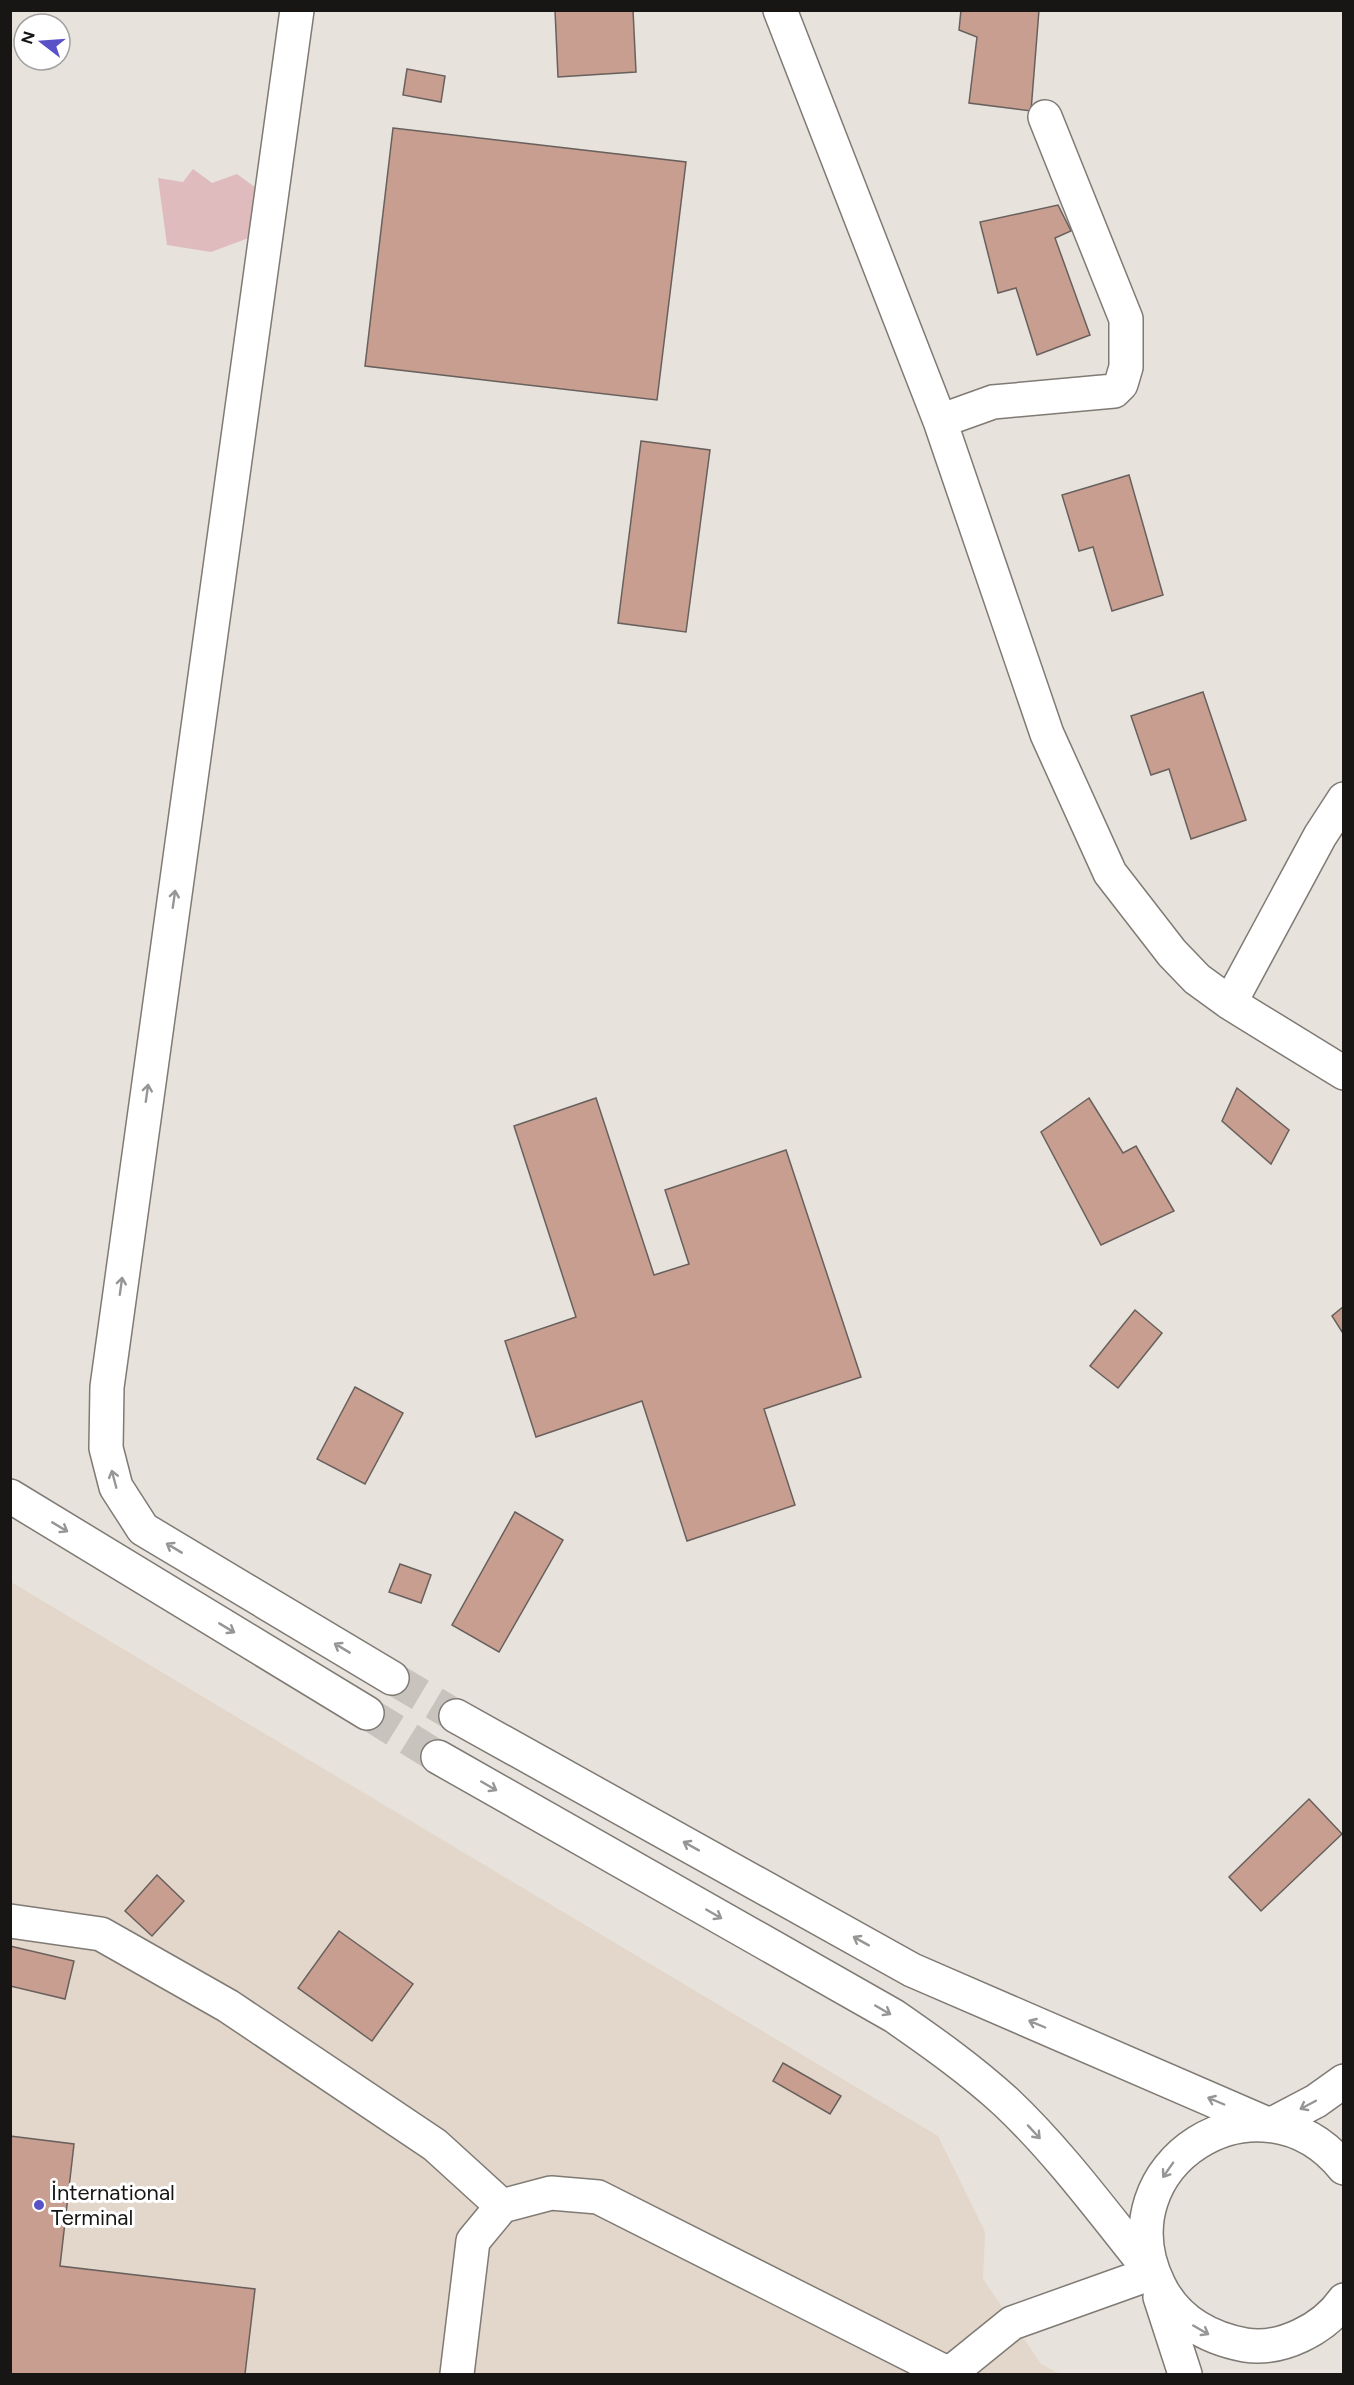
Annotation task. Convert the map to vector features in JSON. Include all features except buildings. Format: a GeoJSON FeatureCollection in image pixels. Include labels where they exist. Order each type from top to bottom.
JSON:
{"type":"FeatureCollection","features":[{"type":"Feature","properties":{"kind":"street"},"geometry":{"type":"LineString","coordinates":[[297,10],[107,1387],[106,1448],[116,1487],[142,1529],[392,1678]]}},
{"type":"Feature","properties":{"kind":"street"},"geometry":{"type":"LineString","coordinates":[[780,10],[940,422],[1047,734],[1110,873],[1172,953],[1197,979],[1230,1003],[1344,1073]]}},
{"type":"Feature","properties":{"kind":"street"},"geometry":{"type":"LineString","coordinates":[[940,422],[993,402],[1114,391],[1121,384],[1126,367],[1126,319],[1045,117]]}},
{"type":"Feature","properties":{"kind":"street"},"geometry":{"type":"LineString","coordinates":[[1230,1003],[1320,836],[1344,799]]}},
{"type":"Feature","properties":{"kind":"street"},"geometry":{"type":"LineString","coordinates":[[10,1496],[367,1713]]}},
{"type":"Feature","properties":{"kind":"street"},"geometry":{"type":"LineString","coordinates":[[456,1716],[912,1970],[1270,2125]]}},
{"type":"Feature","properties":{"kind":"street"},"geometry":{"type":"LineString","coordinates":[[438,1758],[894,2016],[954,2057],[1007,2104],[1059,2159],[1152,2273],[1164,2296],[1193,2326],[1223,2340],[1248,2346],[1274,2344],[1298,2337],[1320,2325],[1344,2300]]}},
{"type":"Feature","properties":{"kind":"street"},"geometry":{"type":"LineString","coordinates":[[10,1921],[101,1934],[228,2006],[435,2145],[502,2206]]}},
{"type":"Feature","properties":{"kind":"street"},"geometry":{"type":"LineString","coordinates":[[1270,2125],[1316,2101],[1344,2081]]}},
{"type":"Feature","properties":{"kind":"street"},"geometry":{"type":"LineString","coordinates":[[1185,2374],[1147,2251],[1146,2228],[1149,2206],[1170,2166],[1185,2150],[1204,2137],[1225,2128],[1247,2124],[1270,2125],[1292,2130],[1313,2140],[1332,2154],[1344,2168]]}},
{"type":"Feature","properties":{"kind":"street"},"geometry":{"type":"LineString","coordinates":[[458,2374],[473,2241],[502,2206],[551,2193],[598,2197],[949,2374],[1012,2323],[1152,2273]]}},
{"type":"Feature","properties":{"kind":"shaded area"},"geometry":{"type":"Polygon","coordinates":[[[193,169],[212,183],[237,174],[260,191],[257,235],[211,252],[167,245],[158,178],[183,182],[193,169]]]}},
{"type":"Feature","properties":{"kind":"shaded area"},"geometry":{"type":"Polygon","coordinates":[[[11,1582],[938,2136],[985,2232],[983,2279],[1041,2364],[1060,2374],[11,2374],[11,1582]]]}},
{"type":"Feature","properties":{"kind":"tunnel"},"geometry":{"type":"LineString","coordinates":[[392,1678],[456,1716]]}},
{"type":"Feature","properties":{"kind":"tunnel"},"geometry":{"type":"LineString","coordinates":[[367,1713],[438,1757]]}},
{"type":"Feature","properties":{"kind":"place","name":"İnternational Terminal"},"geometry":{"type":"Point","coordinates":[39,2205]}}]}
